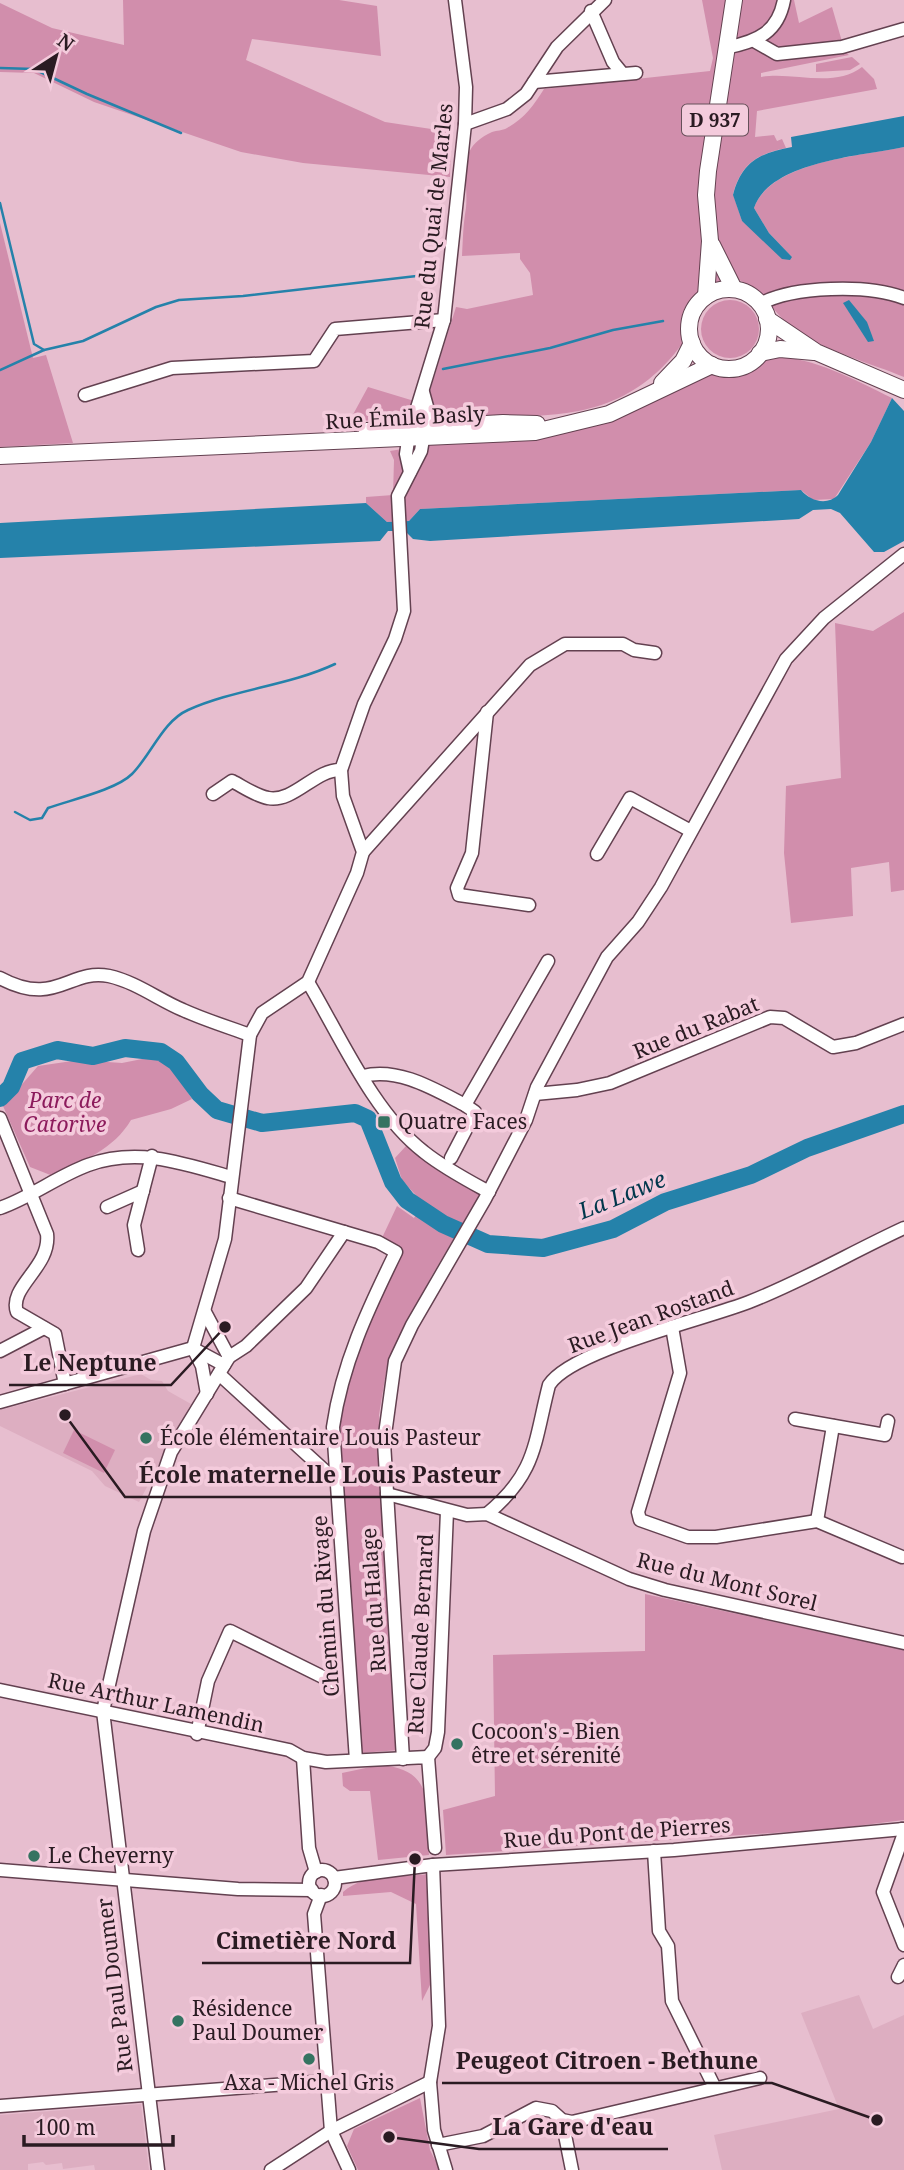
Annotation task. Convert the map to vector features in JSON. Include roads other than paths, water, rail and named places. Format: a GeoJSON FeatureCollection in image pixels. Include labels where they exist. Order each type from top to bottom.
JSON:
{"type":"FeatureCollection","features":[{"type":"Feature","properties":{"kind":"main road","name":"D 937"},"geometry":{"type":"LineString","coordinates":[[706,296],[710,240],[708,171],[729,47],[734,0]]}},
{"type":"Feature","properties":{"kind":"main road","name":"D 937"},"geometry":{"type":"LineString","coordinates":[[710,240],[734,289]]}},
{"type":"Feature","properties":{"kind":"main road"},"geometry":{"type":"LineString","coordinates":[[734,289],[744,292],[760,304],[769,331],[760,353],[752,361],[733,368],[712,365],[696,352],[692,343],[690,322],[693,312],[706,296],[734,289]]}},
{"type":"Feature","properties":{"kind":"main road"},"geometry":{"type":"LineString","coordinates":[[767,319],[816,352],[904,390]]}},
{"type":"Feature","properties":{"kind":"main road"},"geometry":{"type":"LineString","coordinates":[[652,392],[675,371],[692,343]]}},
{"type":"Feature","properties":{"kind":"main road"},"geometry":{"type":"LineString","coordinates":[[760,353],[780,349],[816,352]]}},
{"type":"Feature","properties":{"kind":"main road","name":"Rue Émile Basly"},"geometry":{"type":"LineString","coordinates":[[229,445],[269,438],[536,432],[608,414],[712,365]]}},
{"type":"Feature","properties":{"kind":"main road","name":"Rue Émile Basly"},"geometry":{"type":"LineString","coordinates":[[0,456],[374,441],[503,423],[581,422]]}},
{"type":"Feature","properties":{"kind":"street","name":"Rue du Quai de Marles"},"geometry":{"type":"LineString","coordinates":[[341,770],[364,704],[400,628],[404,611],[398,496],[410,472],[406,454],[428,410],[423,392],[444,320],[464,124],[466,94],[455,0]]}},
{"type":"Feature","properties":{"kind":"street"},"geometry":{"type":"LineString","coordinates":[[464,124],[507,109],[526,94],[557,47],[605,0]]}},
{"type":"Feature","properties":{"kind":"street"},"geometry":{"type":"LineString","coordinates":[[729,47],[756,42],[768,35],[784,0]]}},
{"type":"Feature","properties":{"kind":"street"},"geometry":{"type":"LineString","coordinates":[[591,11],[613,62],[622,73]]}},
{"type":"Feature","properties":{"kind":"street"},"geometry":{"type":"LineString","coordinates":[[756,42],[777,54],[842,47],[904,29]]}},
{"type":"Feature","properties":{"kind":"street"},"geometry":{"type":"LineString","coordinates":[[534,82],[636,73]]}},
{"type":"Feature","properties":{"kind":"street"},"geometry":{"type":"LineString","coordinates":[[760,304],[789,293],[851,287],[904,298]]}},
{"type":"Feature","properties":{"kind":"street"},"geometry":{"type":"LineString","coordinates":[[85,395],[172,368],[314,361],[335,329],[444,320]]}},
{"type":"Feature","properties":{"kind":"street","name":"Rue du Halage"},"geometry":{"type":"LineString","coordinates":[[399,1759],[385,1419],[394,1361],[489,1192],[526,1120],[535,1094],[607,957],[638,922],[778,673],[797,646],[824,618],[904,554]]}},
{"type":"Feature","properties":{"kind":"street"},"geometry":{"type":"LineString","coordinates":[[206,1394],[202,1366],[193,1348],[225,1239],[250,1035],[262,1013],[308,982],[333,929],[363,852],[530,665],[565,644],[623,644],[635,650],[655,653]]}},
{"type":"Feature","properties":{"kind":"street"},"geometry":{"type":"LineString","coordinates":[[487,711],[472,853],[457,888],[460,895],[529,905]]}},
{"type":"Feature","properties":{"kind":"street"},"geometry":{"type":"LineString","coordinates":[[213,794],[232,781],[268,799],[283,797],[332,770],[341,770],[343,796],[363,852]]}},
{"type":"Feature","properties":{"kind":"street"},"geometry":{"type":"LineString","coordinates":[[597,854],[630,798],[691,831]]}},
{"type":"Feature","properties":{"kind":"street"},"geometry":{"type":"LineString","coordinates":[[465,1105],[548,961]]}},
{"type":"Feature","properties":{"kind":"street"},"geometry":{"type":"LineString","coordinates":[[0,978],[31,990],[52,990],[94,976],[109,976],[183,1010],[250,1035]]}},
{"type":"Feature","properties":{"kind":"street"},"geometry":{"type":"LineString","coordinates":[[308,982],[363,1076],[401,1131],[423,1152],[452,1164],[474,1184],[489,1192]]}},
{"type":"Feature","properties":{"kind":"street","name":"Rue du Rabat"},"geometry":{"type":"LineString","coordinates":[[535,1094],[577,1090],[610,1083],[770,1017],[784,1018],[833,1047],[856,1043],[904,1024]]}},
{"type":"Feature","properties":{"kind":"street"},"geometry":{"type":"LineString","coordinates":[[363,1076],[377,1072],[425,1084],[475,1112],[452,1164]]}},
{"type":"Feature","properties":{"kind":"street"},"geometry":{"type":"LineString","coordinates":[[0,1118],[32,1195],[49,1247],[17,1297],[15,1305],[17,1312],[55,1334],[65,1384]]}},
{"type":"Feature","properties":{"kind":"street"},"geometry":{"type":"LineString","coordinates":[[0,1208],[32,1195],[87,1165],[133,1155],[152,1156],[231,1177]]}},
{"type":"Feature","properties":{"kind":"street"},"geometry":{"type":"LineString","coordinates":[[138,1250],[134,1225],[152,1156]]}},
{"type":"Feature","properties":{"kind":"street"},"geometry":{"type":"LineString","coordinates":[[107,1207],[144,1191]]}},
{"type":"Feature","properties":{"kind":"street"},"geometry":{"type":"LineString","coordinates":[[229,1198],[344,1232]]}},
{"type":"Feature","properties":{"kind":"street","name":"Rue Jean Rostand"},"geometry":{"type":"LineString","coordinates":[[487,1514],[514,1488],[531,1461],[549,1385],[555,1376],[582,1359],[747,1303],[904,1228]]}},
{"type":"Feature","properties":{"kind":"street","name":"Chemin du Rivage"},"geometry":{"type":"LineString","coordinates":[[344,1232],[378,1242],[396,1252],[360,1323],[337,1399],[333,1427],[359,1761]]}},
{"type":"Feature","properties":{"kind":"street","name":"Rue Paul Doumer"},"geometry":{"type":"LineString","coordinates":[[158,2170],[103,1711],[157,1486],[171,1452],[224,1365],[306,1288],[344,1232]]}},
{"type":"Feature","properties":{"kind":"street"},"geometry":{"type":"LineString","coordinates":[[205,1312],[224,1365]]}},
{"type":"Feature","properties":{"kind":"street"},"geometry":{"type":"LineString","coordinates":[[672,1327],[680,1373],[638,1512],[640,1520],[688,1536],[716,1538],[817,1521],[902,1557]]}},
{"type":"Feature","properties":{"kind":"street"},"geometry":{"type":"LineString","coordinates":[[0,1352],[44,1328]]}},
{"type":"Feature","properties":{"kind":"street"},"geometry":{"type":"LineString","coordinates":[[0,1402],[193,1348],[224,1365],[336,1481]]}},
{"type":"Feature","properties":{"kind":"street"},"geometry":{"type":"LineString","coordinates":[[795,1419],[885,1435],[888,1421]]}},
{"type":"Feature","properties":{"kind":"street"},"geometry":{"type":"LineString","coordinates":[[817,1521],[833,1426]]}},
{"type":"Feature","properties":{"kind":"street","name":"Rue du Mont Sorel"},"geometry":{"type":"LineString","coordinates":[[387,1494],[447,1511],[467,1515],[487,1514],[629,1579],[665,1590],[904,1643]]}},
{"type":"Feature","properties":{"kind":"street","name":"Rue Claude Bernard"},"geometry":{"type":"LineString","coordinates":[[428,1757],[435,1748],[438,1732],[447,1511]]}},
{"type":"Feature","properties":{"kind":"street"},"geometry":{"type":"LineString","coordinates":[[197,1734],[208,1681],[230,1631],[333,1682]]}},
{"type":"Feature","properties":{"kind":"street","name":"Rue Arthur Lamendin"},"geometry":{"type":"LineString","coordinates":[[0,1690],[197,1734],[289,1751],[303,1758],[359,1761],[428,1757]]}},
{"type":"Feature","properties":{"kind":"street"},"geometry":{"type":"LineString","coordinates":[[428,1757],[435,1847]]}},
{"type":"Feature","properties":{"kind":"street"},"geometry":{"type":"LineString","coordinates":[[303,1758],[309,1848],[316,1872],[310,1882],[317,1893],[313,1914],[331,2131],[349,2170]]}},
{"type":"Feature","properties":{"kind":"street"},"geometry":{"type":"LineString","coordinates":[[903,1829],[903,1836],[883,1892],[904,1945]]}},
{"type":"Feature","properties":{"kind":"street","name":"Rue du Pont de Pierres"},"geometry":{"type":"LineString","coordinates":[[334,1878],[433,1865],[654,1851],[903,1829]]}},
{"type":"Feature","properties":{"kind":"street"},"geometry":{"type":"LineString","coordinates":[[654,1851],[659,1931],[668,1946],[672,2001],[715,2088]]}},
{"type":"Feature","properties":{"kind":"street"},"geometry":{"type":"LineString","coordinates":[[433,1865],[439,2026],[430,2082],[438,2145],[446,2170]]}},
{"type":"Feature","properties":{"kind":"street"},"geometry":{"type":"LineString","coordinates":[[0,1870],[298,1892],[317,1893],[334,1889],[334,1878],[328,1872],[316,1872]]}},
{"type":"Feature","properties":{"kind":"street"},"geometry":{"type":"LineString","coordinates":[[438,2145],[482,2136],[536,2108],[552,2111],[562,2120],[572,2122],[760,2078]]}},
{"type":"Feature","properties":{"kind":"street"},"geometry":{"type":"LineString","coordinates":[[0,2106],[327,2081]]}},
{"type":"Feature","properties":{"kind":"street"},"geometry":{"type":"LineString","coordinates":[[271,2170],[331,2131],[430,2082]]}},
{"type":"Feature","properties":{"kind":"street"},"geometry":{"type":"LineString","coordinates":[[562,2120],[572,2170]]}},
{"type":"Feature","properties":{"kind":"water"},"geometry":{"type":"Polygon","coordinates":[[[904,116],[904,147],[842,158],[797,170],[763,192],[754,208],[769,233],[792,257],[790,260],[782,259],[742,221],[733,195],[742,174],[754,160],[792,147],[791,137],[904,116]]]}},
{"type":"Feature","properties":{"kind":"water"},"geometry":{"type":"Polygon","coordinates":[[[849,300],[867,322],[874,341],[868,342],[843,303],[849,300]]]}},
{"type":"Feature","properties":{"kind":"water"},"geometry":{"type":"Polygon","coordinates":[[[892,398],[904,411],[904,541],[884,552],[874,552],[840,513],[831,509],[813,510],[799,519],[430,541],[413,539],[405,531],[388,531],[380,541],[0,558],[0,523],[366,503],[387,522],[409,521],[420,509],[801,490],[814,499],[824,501],[838,495],[871,442],[892,398]]]}},
{"type":"Feature","properties":{"kind":"waterway"},"geometry":{"type":"LineString","coordinates":[[0,68],[34,69],[181,133]]}},
{"type":"Feature","properties":{"kind":"waterway"},"geometry":{"type":"LineString","coordinates":[[0,203],[34,344],[44,350]]}},
{"type":"Feature","properties":{"kind":"waterway"},"geometry":{"type":"LineString","coordinates":[[0,370],[44,350],[83,341],[156,307],[179,300],[243,296],[434,274]]}},
{"type":"Feature","properties":{"kind":"waterway"},"geometry":{"type":"LineString","coordinates":[[443,369],[550,348],[613,330],[663,321]]}},
{"type":"Feature","properties":{"kind":"waterway"},"geometry":{"type":"LineString","coordinates":[[15,812],[30,820],[42,818],[48,808],[104,790],[125,780],[139,766],[171,722],[188,710],[224,697],[299,678],[335,664]]}},
{"type":"Feature","properties":{"kind":"waterway","name":"La Lawe"},"geometry":{"type":"LineString","coordinates":[[0,1098],[11,1087],[22,1061],[57,1050],[93,1056],[125,1048],[161,1052],[176,1062],[200,1094],[217,1110],[262,1123],[355,1113],[368,1119],[393,1182],[407,1200],[443,1224],[488,1244],[543,1248],[613,1229],[665,1202],[751,1175],[807,1148],[904,1114]]}},
{"type":"Feature","properties":{"kind":"place","name":"Quatre Faces"},"geometry":{"type":"Point","coordinates":[384,1122]}},
{"type":"Feature","properties":{"kind":"place","name":"Le Neptune"},"geometry":{"type":"Point","coordinates":[225,1327]}},
{"type":"Feature","properties":{"kind":"place","name":"École maternelle Louis Pasteur"},"geometry":{"type":"Point","coordinates":[65,1415]}},
{"type":"Feature","properties":{"kind":"place","name":"École élémentaire Louis Pasteur"},"geometry":{"type":"Point","coordinates":[146,1438]}},
{"type":"Feature","properties":{"kind":"place","name":"Cocoon's - Bien être et sérenité"},"geometry":{"type":"Point","coordinates":[457,1744]}},
{"type":"Feature","properties":{"kind":"place","name":"Le Cheverny"},"geometry":{"type":"Point","coordinates":[34,1856]}},
{"type":"Feature","properties":{"kind":"place","name":"Cimetière Nord"},"geometry":{"type":"Point","coordinates":[415,1859]}},
{"type":"Feature","properties":{"kind":"place","name":"Résidence Paul Doumer"},"geometry":{"type":"Point","coordinates":[178,2021]}},
{"type":"Feature","properties":{"kind":"place","name":"Axa - Michel Gris"},"geometry":{"type":"Point","coordinates":[309,2059]}},
{"type":"Feature","properties":{"kind":"place","name":"Peugeot Citroen - Bethune"},"geometry":{"type":"Point","coordinates":[877,2120]}},
{"type":"Feature","properties":{"kind":"place","name":"La Gare d'eau"},"geometry":{"type":"Point","coordinates":[389,2137]}},
{"type":"Feature","properties":{"kind":"park label","name":"Parc de Catorive"},"geometry":{"type":"Point","coordinates":[65,1113]}}]}
